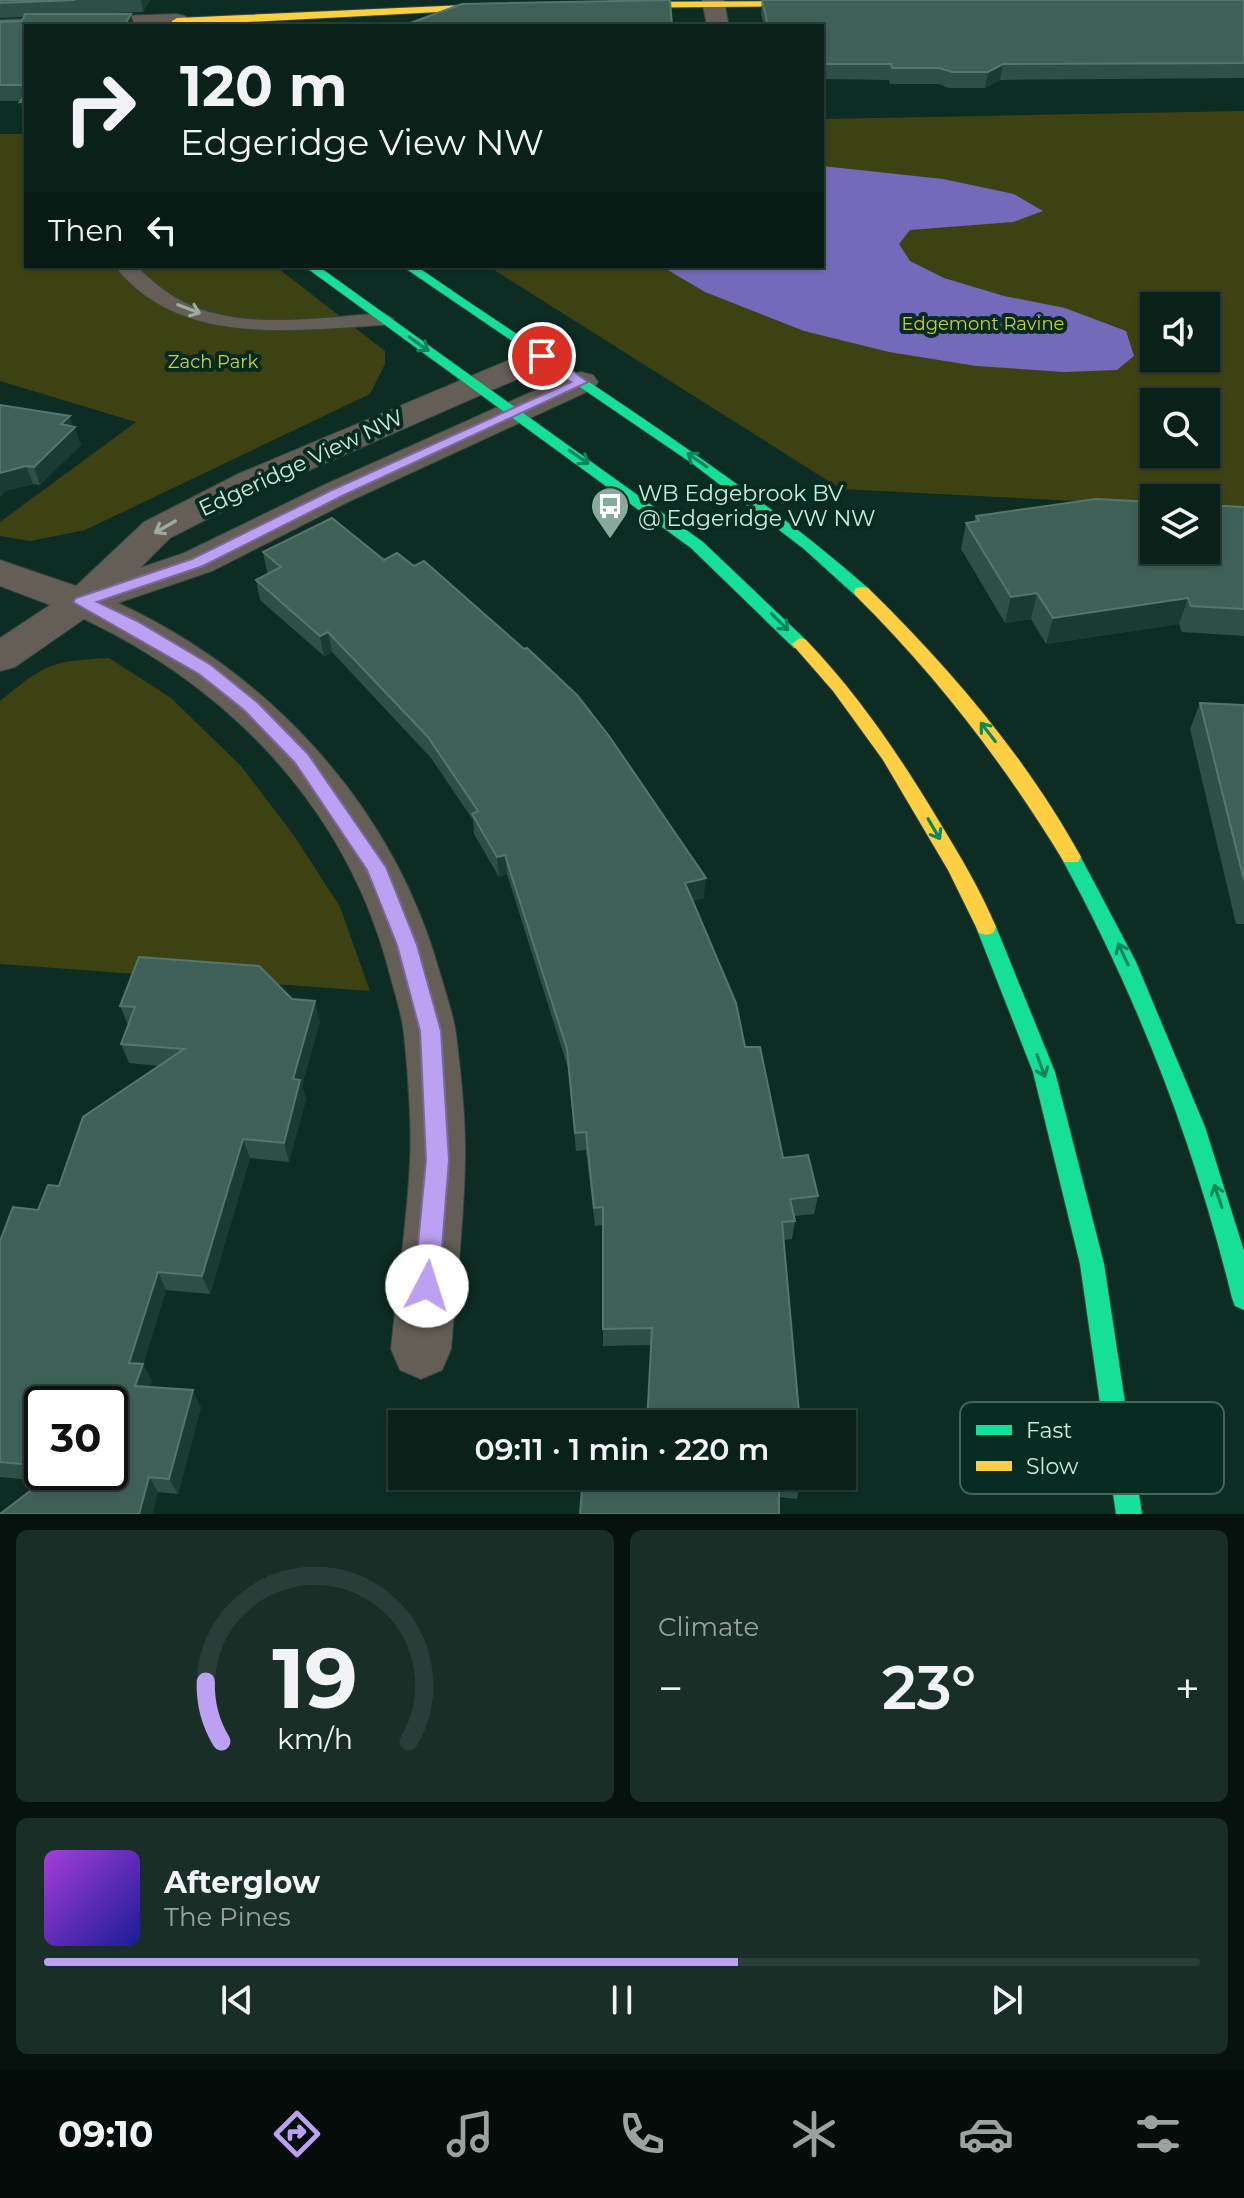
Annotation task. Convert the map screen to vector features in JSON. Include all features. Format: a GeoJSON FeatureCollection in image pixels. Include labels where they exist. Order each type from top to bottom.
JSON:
{"type":"FeatureCollection","features":[{"type":"Feature","properties":{"kind":"street"},"geometry":{"type":"LineString","coordinates":[[593,5],[714,9],[837,4]]}},
{"type":"Feature","properties":{"kind":"street"},"geometry":{"type":"LineString","coordinates":[[608,23],[714,9],[826,22]]}},
{"type":"Feature","properties":{"kind":"street"},"geometry":{"type":"LineString","coordinates":[[177,24],[519,15],[472,24]]}},
{"type":"Feature","properties":{"kind":"street"},"geometry":{"type":"LineString","coordinates":[[0,27],[24,27]]}},
{"type":"Feature","properties":{"kind":"street"},"geometry":{"type":"LineString","coordinates":[[0,42],[24,42]]}},
{"type":"Feature","properties":{"kind":"street"},"geometry":{"type":"LineString","coordinates":[[313,268],[697,545],[819,663],[896,764],[975,899],[1044,1072],[1092,1264],[1112,1402]]}},
{"type":"Feature","properties":{"kind":"street"},"geometry":{"type":"LineString","coordinates":[[411,268],[777,517],[831,562],[937,669],[1012,763],[1103,912],[1188,1108],[1230,1233],[1244,1298]]}},
{"type":"Feature","properties":{"kind":"street","name":"Edgeridge View NW"},"geometry":{"type":"LineString","coordinates":[[82,602],[157,530],[251,482],[542,356]]}},
{"type":"Feature","properties":{"kind":"street","name":"Edgeridge View NW"},"geometry":{"type":"LineString","coordinates":[[82,602],[198,562],[263,528],[581,382]]}},
{"type":"Feature","properties":{"kind":"street"},"geometry":{"type":"LineString","coordinates":[[0,572],[82,602],[131,625],[205,670],[250,706],[301,758],[376,867],[407,945],[430,1031],[438,1160],[421,1349]]}},
{"type":"Feature","properties":{"kind":"street"},"geometry":{"type":"LineString","coordinates":[[0,657],[82,602]]}},
{"type":"Feature","properties":{"kind":"street"},"geometry":{"type":"LineString","coordinates":[[1126,1494],[1129,1514]]}},
{"type":"Feature","properties":{"kind":"lane"},"geometry":{"type":"LineString","coordinates":[[127,268],[165,300],[213,319],[267,324],[384,319]]}},
{"type":"Feature","properties":{"kind":"green space","name":"Edgemont Ravine"},"geometry":{"type":"Polygon","coordinates":[[[1244,111],[1244,509],[1220,508],[1220,484],[1140,484],[1140,504],[841,489],[491,268],[824,268],[824,119],[1244,111]]]}},
{"type":"Feature","properties":{"kind":"green space","name":"Zach Park"},"geometry":{"type":"Polygon","coordinates":[[[0,134],[24,134],[24,268],[278,268],[385,351],[385,364],[370,394],[85,530],[30,541],[0,536],[0,522],[136,422],[0,381],[0,134]]]}},
{"type":"Feature","properties":{"kind":"green space"},"geometry":{"type":"Polygon","coordinates":[[[109,658],[171,698],[241,766],[295,837],[340,907],[370,991],[0,964],[0,701],[28,679],[50,667],[109,658]]]}},
{"type":"Feature","properties":{"kind":"shaded area"},"geometry":{"type":"Polygon","coordinates":[[[824,166],[943,179],[1014,194],[1043,211],[1013,222],[910,230],[899,244],[910,261],[944,278],[1004,296],[1065,308],[1126,331],[1134,356],[1117,370],[1064,372],[976,366],[889,352],[804,331],[705,292],[664,268],[824,268],[824,166]]]}},
{"type":"Feature","properties":{"kind":"building"},"geometry":{"type":"Polygon","coordinates":[[[0,0],[75,0],[0,3],[0,0]]]}},
{"type":"Feature","properties":{"kind":"building"},"geometry":{"type":"Polygon","coordinates":[[[670,0],[672,24],[407,24],[462,4],[670,0]]]}},
{"type":"Feature","properties":{"kind":"building"},"geometry":{"type":"Polygon","coordinates":[[[762,0],[1244,0],[1244,63],[1003,64],[988,72],[892,68],[891,64],[824,64],[824,24],[768,24],[762,0]]]}},
{"type":"Feature","properties":{"kind":"building"},"geometry":{"type":"Polygon","coordinates":[[[25,14],[131,14],[125,24],[24,24],[24,85],[0,85],[0,22],[22,21],[25,14]]]}},
{"type":"Feature","properties":{"kind":"building"},"geometry":{"type":"Polygon","coordinates":[[[0,405],[70,416],[61,424],[75,427],[34,467],[0,473],[0,405]]]}},
{"type":"Feature","properties":{"kind":"building"},"geometry":{"type":"Polygon","coordinates":[[[1096,499],[1140,501],[1140,564],[1220,564],[1220,506],[1244,507],[1244,609],[1191,606],[1188,598],[1053,618],[1037,593],[1011,597],[966,523],[979,521],[976,516],[1096,499]]]}},
{"type":"Feature","properties":{"kind":"building"},"geometry":{"type":"Polygon","coordinates":[[[332,518],[384,560],[397,553],[414,566],[424,561],[524,649],[527,648],[577,695],[609,736],[706,878],[685,883],[736,1003],[745,1047],[760,1047],[783,1158],[808,1155],[818,1196],[790,1199],[795,1221],[782,1222],[799,1410],[648,1410],[652,1328],[603,1329],[603,1207],[594,1208],[586,1132],[575,1133],[567,1049],[505,855],[497,857],[472,814],[478,811],[428,737],[328,632],[320,636],[256,580],[281,567],[263,552],[332,518]]]}},
{"type":"Feature","properties":{"kind":"building"},"geometry":{"type":"Polygon","coordinates":[[[1200,703],[1244,705],[1244,880],[1200,703]]]}},
{"type":"Feature","properties":{"kind":"building"},"geometry":{"type":"Polygon","coordinates":[[[139,957],[259,966],[292,999],[315,1001],[293,1079],[300,1080],[284,1143],[243,1139],[202,1276],[158,1272],[129,1363],[143,1364],[135,1386],[193,1390],[169,1479],[149,1477],[139,1514],[0,1514],[31,1490],[128,1490],[128,1386],[24,1386],[24,1464],[0,1462],[0,1241],[13,1207],[38,1210],[48,1185],[59,1186],[83,1117],[184,1049],[121,1044],[135,1007],[120,1006],[139,957]]]}},
{"type":"Feature","properties":{"kind":"building"},"geometry":{"type":"Polygon","coordinates":[[[582,1490],[779,1490],[779,1514],[580,1514],[582,1490]]]}},
{"type":"Feature","properties":{"kind":"traffic: fast"},"geometry":{"type":"LineString","coordinates":[[313,268],[697,545],[800,644]]}},
{"type":"Feature","properties":{"kind":"traffic: fast"},"geometry":{"type":"LineString","coordinates":[[411,268],[699,461],[810,546],[862,592]]}},
{"type":"Feature","properties":{"kind":"traffic: fast"},"geometry":{"type":"LineString","coordinates":[[1071,857],[1126,962],[1174,1071],[1213,1183],[1244,1298]]}},
{"type":"Feature","properties":{"kind":"traffic: fast"},"geometry":{"type":"LineString","coordinates":[[986,927],[1044,1072],[1092,1264],[1112,1402]]}},
{"type":"Feature","properties":{"kind":"traffic: fast"},"geometry":{"type":"LineString","coordinates":[[1126,1494],[1129,1514]]}},
{"type":"Feature","properties":{"kind":"traffic: slow"},"geometry":{"type":"LineString","coordinates":[[611,5],[822,4]]}},
{"type":"Feature","properties":{"kind":"traffic: slow"},"geometry":{"type":"LineString","coordinates":[[177,24],[177,21],[510,6]]}},
{"type":"Feature","properties":{"kind":"traffic: slow"},"geometry":{"type":"LineString","coordinates":[[862,592],[921,652],[976,717],[1071,857]]}},
{"type":"Feature","properties":{"kind":"traffic: slow"},"geometry":{"type":"LineString","coordinates":[[800,644],[839,686],[889,756],[955,865],[986,927]]}},
{"type":"Feature","properties":{"kind":"place","name":"WB Edgebrook BV @ Edgeridge VW NW"},"geometry":{"type":"Point","coordinates":[610,540]}},
{"type":"Feature","properties":{"kind":"route"},"geometry":{"type":"LineString","coordinates":[[427,1286],[438,1160],[430,1031],[407,945],[376,867],[301,758],[250,706],[205,670],[131,625],[82,602],[198,562],[337,493],[581,382],[542,356]]}}]}
